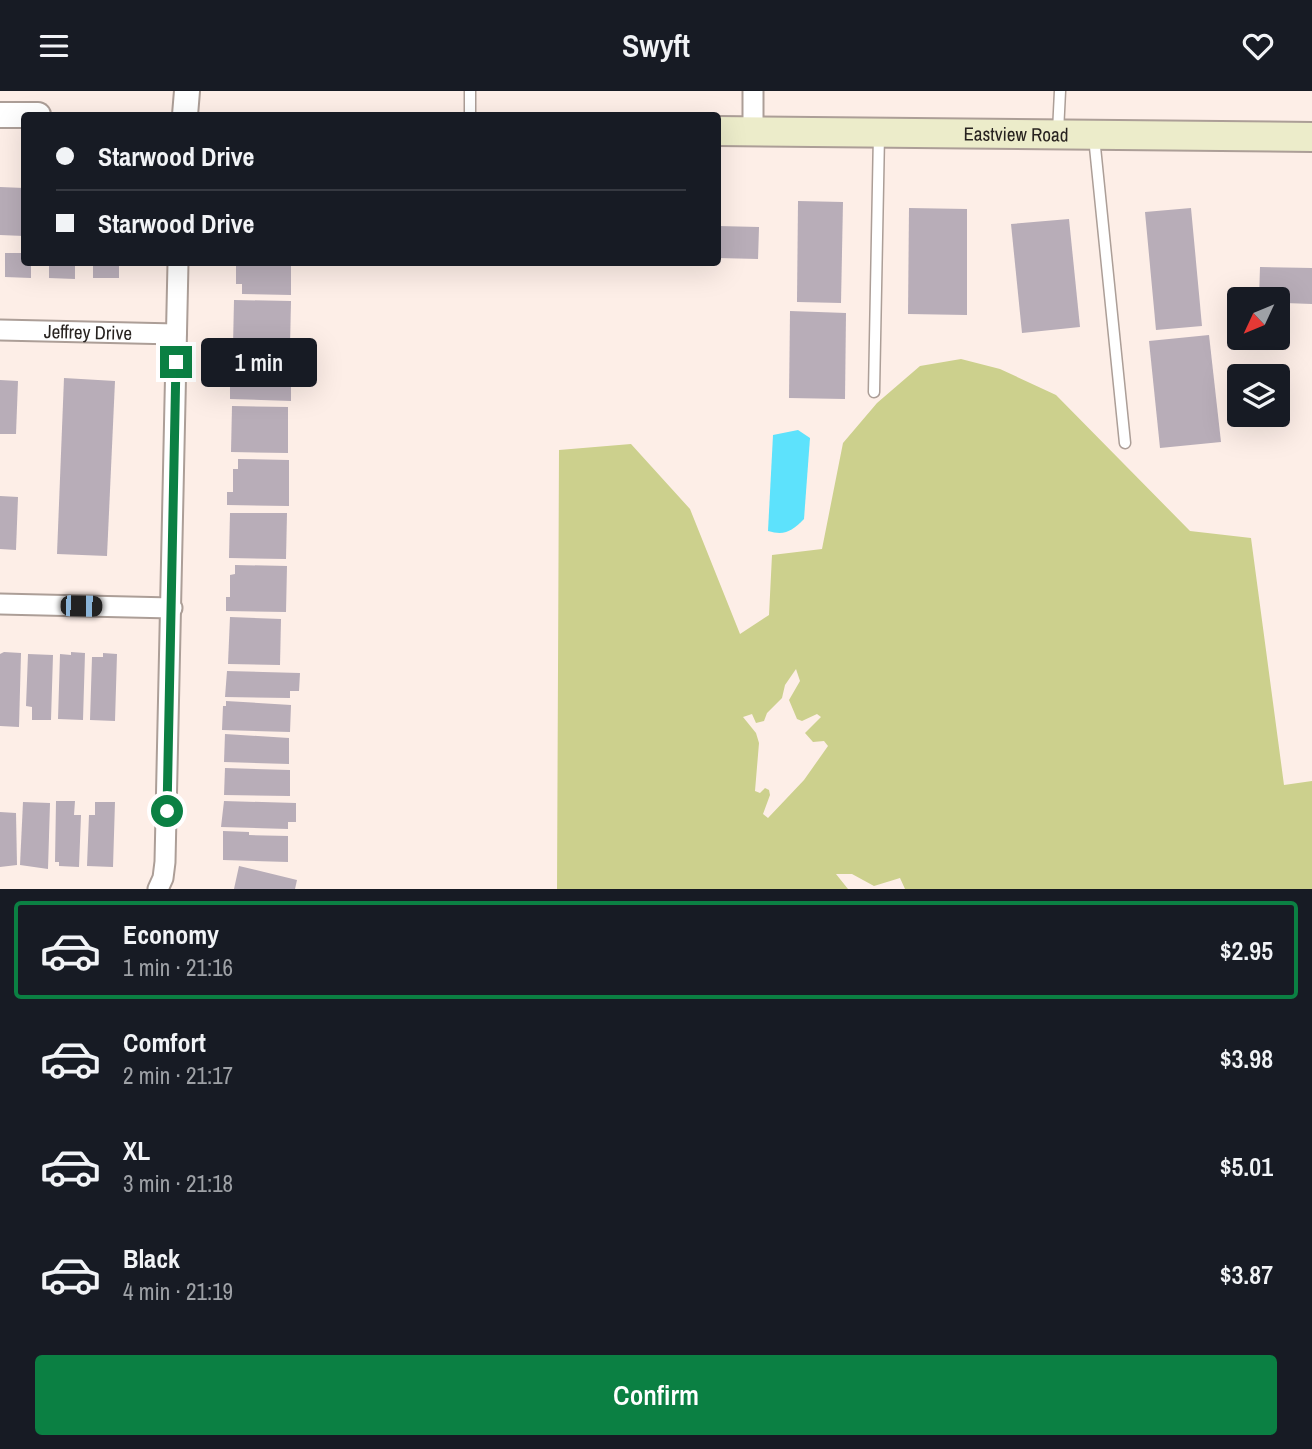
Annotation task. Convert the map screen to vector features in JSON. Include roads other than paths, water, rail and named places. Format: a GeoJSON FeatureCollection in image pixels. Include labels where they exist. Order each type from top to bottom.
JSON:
{"type":"FeatureCollection","features":[{"type":"Feature","properties":{"kind":"main road","name":"Eastview Road"},"geometry":{"type":"LineString","coordinates":[[721,131],[1312,137]]}},
{"type":"Feature","properties":{"kind":"street"},"geometry":{"type":"LineString","coordinates":[[185,112],[187,91]]}},
{"type":"Feature","properties":{"kind":"street"},"geometry":{"type":"LineString","coordinates":[[753,91],[753,131]]}},
{"type":"Feature","properties":{"kind":"street"},"geometry":{"type":"LineString","coordinates":[[0,115],[21,115]]}},
{"type":"Feature","properties":{"kind":"street"},"geometry":{"type":"LineString","coordinates":[[158,889],[166,862],[178,266]]}},
{"type":"Feature","properties":{"kind":"street","name":"Jeffrey Drive"},"geometry":{"type":"LineString","coordinates":[[0,330],[176,334]]}},
{"type":"Feature","properties":{"kind":"street"},"geometry":{"type":"LineString","coordinates":[[0,604],[172,608]]}},
{"type":"Feature","properties":{"kind":"lane"},"geometry":{"type":"LineString","coordinates":[[470,91],[470,112]]}},
{"type":"Feature","properties":{"kind":"lane"},"geometry":{"type":"LineString","coordinates":[[1058,133],[1060,91]]}},
{"type":"Feature","properties":{"kind":"lane"},"geometry":{"type":"LineString","coordinates":[[874,392],[879,133]]}},
{"type":"Feature","properties":{"kind":"lane"},"geometry":{"type":"LineString","coordinates":[[1094,133],[1125,443]]}},
{"type":"Feature","properties":{"kind":"water"},"geometry":{"type":"Polygon","coordinates":[[[798,430],[810,438],[804,519],[788,531],[768,531],[773,435],[798,430]]]}}]}
